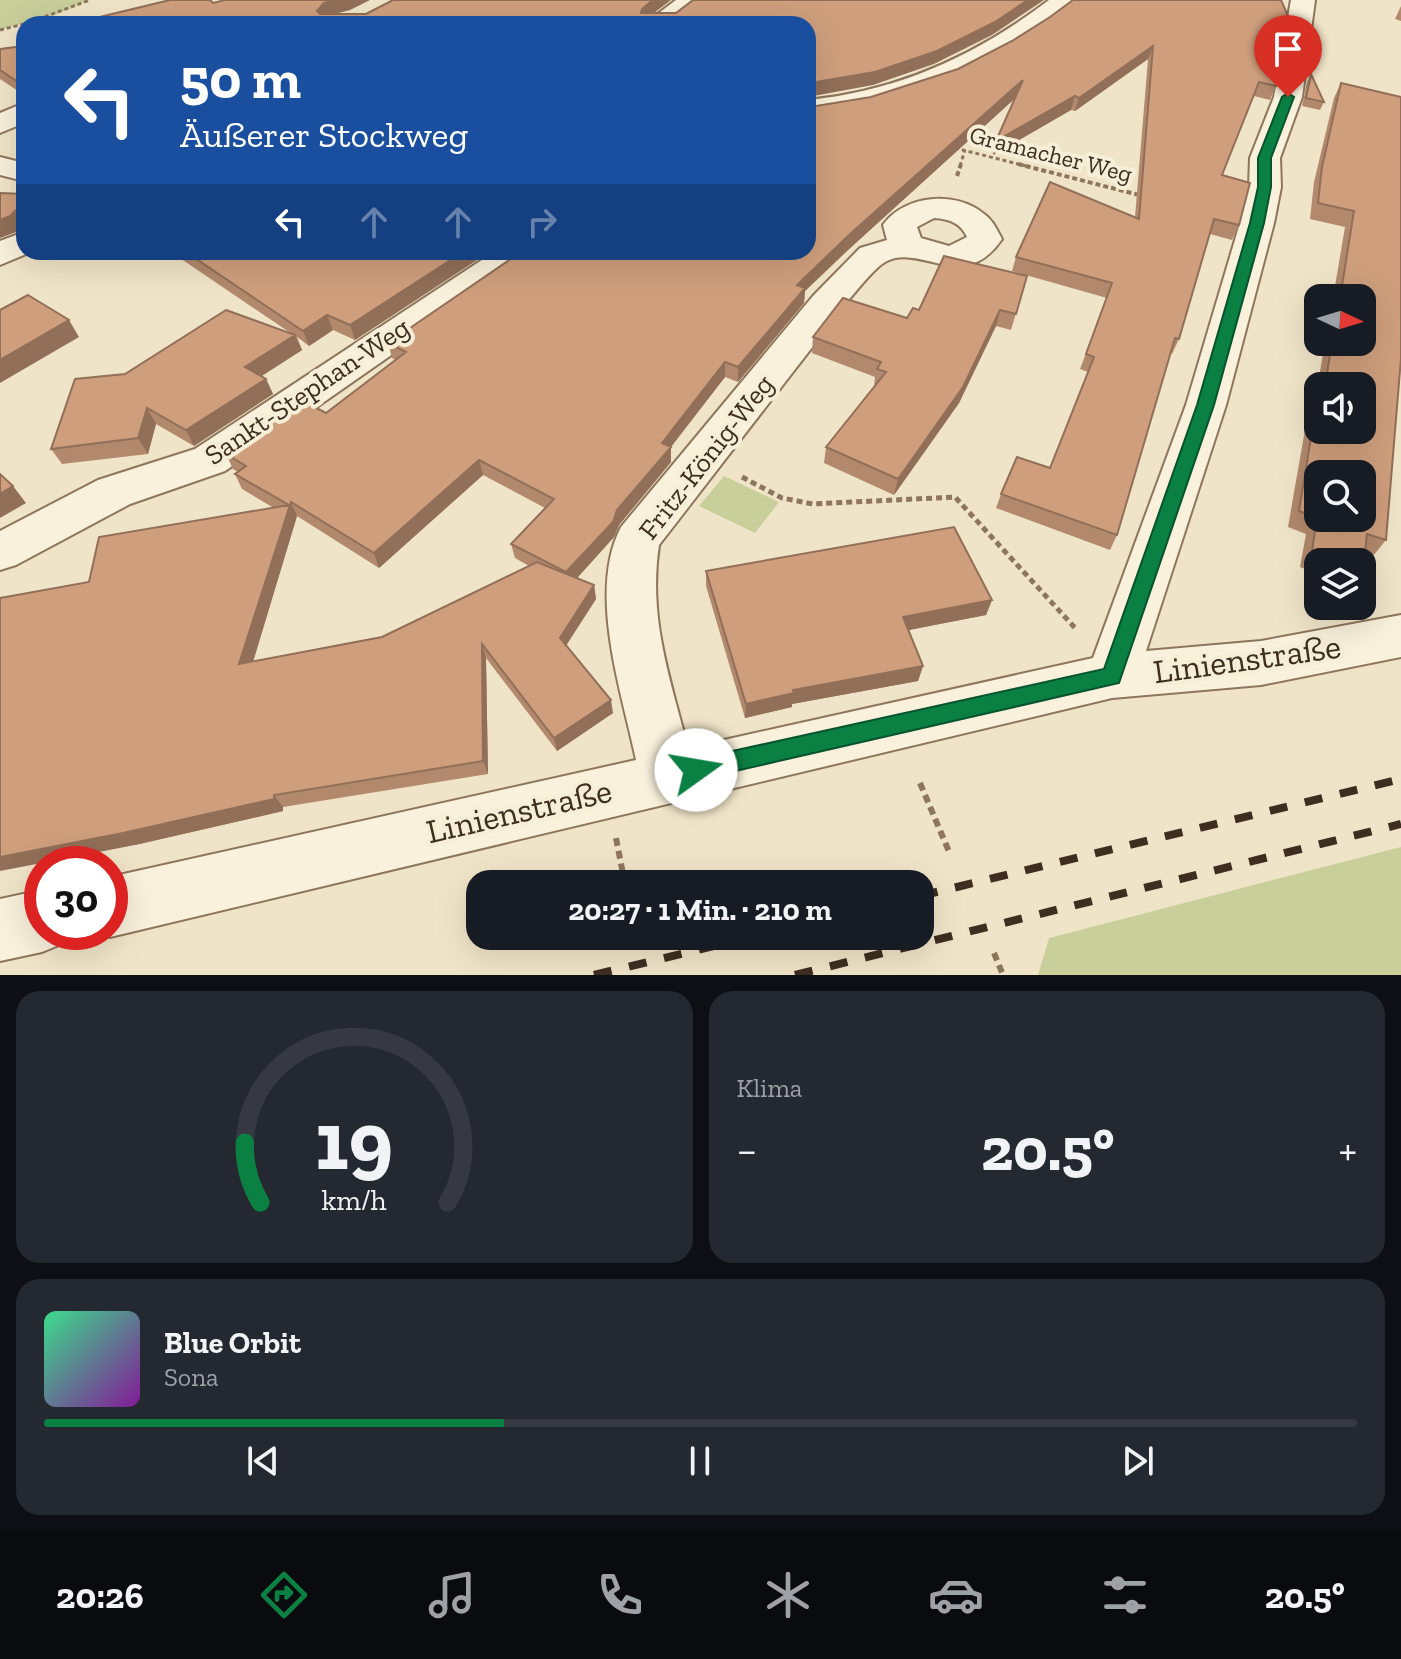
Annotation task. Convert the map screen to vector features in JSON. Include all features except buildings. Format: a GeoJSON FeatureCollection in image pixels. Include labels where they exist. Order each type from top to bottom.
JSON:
{"type":"FeatureCollection","features":[{"type":"Feature","properties":{"kind":"street"},"geometry":{"type":"LineString","coordinates":[[669,16],[692,0]]}},
{"type":"Feature","properties":{"kind":"street"},"geometry":{"type":"LineString","coordinates":[[816,108],[843,106],[939,78],[1008,44],[1065,0]]}},
{"type":"Feature","properties":{"kind":"street"},"geometry":{"type":"LineString","coordinates":[[1098,656],[1214,375],[1260,211],[1265,187],[1265,158],[1288,97],[1300,0]]}},
{"type":"Feature","properties":{"kind":"street","name":"Fritz-König-Weg"},"geometry":{"type":"LineString","coordinates":[[667,776],[634,633],[630,581],[637,540],[826,304],[872,255],[909,245]]}},
{"type":"Feature","properties":{"kind":"street","name":"Sankt-Stephan-Weg"},"geometry":{"type":"LineString","coordinates":[[0,552],[114,492],[210,460],[505,260]]}},
{"type":"Feature","properties":{"kind":"street","name":"Linienstraße"},"geometry":{"type":"LineString","coordinates":[[128,903],[667,776],[1098,656],[1261,663],[1401,636]]}},
{"type":"Feature","properties":{"kind":"street"},"geometry":{"type":"LineString","coordinates":[[0,930],[24,925]]}},
{"type":"Feature","properties":{"kind":"path"},"geometry":{"type":"LineString","coordinates":[[46,16],[90,0]]}},
{"type":"Feature","properties":{"kind":"path","name":"Gramacher Weg"},"geometry":{"type":"LineString","coordinates":[[950,146],[1153,198]]}},
{"type":"Feature","properties":{"kind":"path"},"geometry":{"type":"LineString","coordinates":[[705,458],[782,498],[813,504],[955,497],[1098,656]]}},
{"type":"Feature","properties":{"kind":"path"},"geometry":{"type":"LineString","coordinates":[[920,783],[950,854]]}},
{"type":"Feature","properties":{"kind":"path"},"geometry":{"type":"LineString","coordinates":[[994,953],[1003,975]]}},
{"type":"Feature","properties":{"kind":"green space"},"geometry":{"type":"Polygon","coordinates":[[[0,0],[90,0],[52,16],[16,16],[16,26],[0,30],[0,0]]]}},
{"type":"Feature","properties":{"kind":"green space"},"geometry":{"type":"Polygon","coordinates":[[[724,476],[779,502],[755,533],[699,506],[724,476]]]}},
{"type":"Feature","properties":{"kind":"green space"},"geometry":{"type":"Polygon","coordinates":[[[1401,847],[1401,975],[1038,975],[1049,938],[1401,847]]]}},
{"type":"Feature","properties":{"kind":"railway"},"geometry":{"type":"LineString","coordinates":[[934,893],[1401,779]]}},
{"type":"Feature","properties":{"kind":"railway"},"geometry":{"type":"LineString","coordinates":[[795,975],[1401,824]]}},
{"type":"Feature","properties":{"kind":"railway"},"geometry":{"type":"LineString","coordinates":[[594,975],[697,950]]}},
{"type":"Feature","properties":{"kind":"route"},"geometry":{"type":"LineString","coordinates":[[696,770],[1112,676],[1206,405],[1257,223],[1265,187],[1265,158],[1288,97]]}}]}
